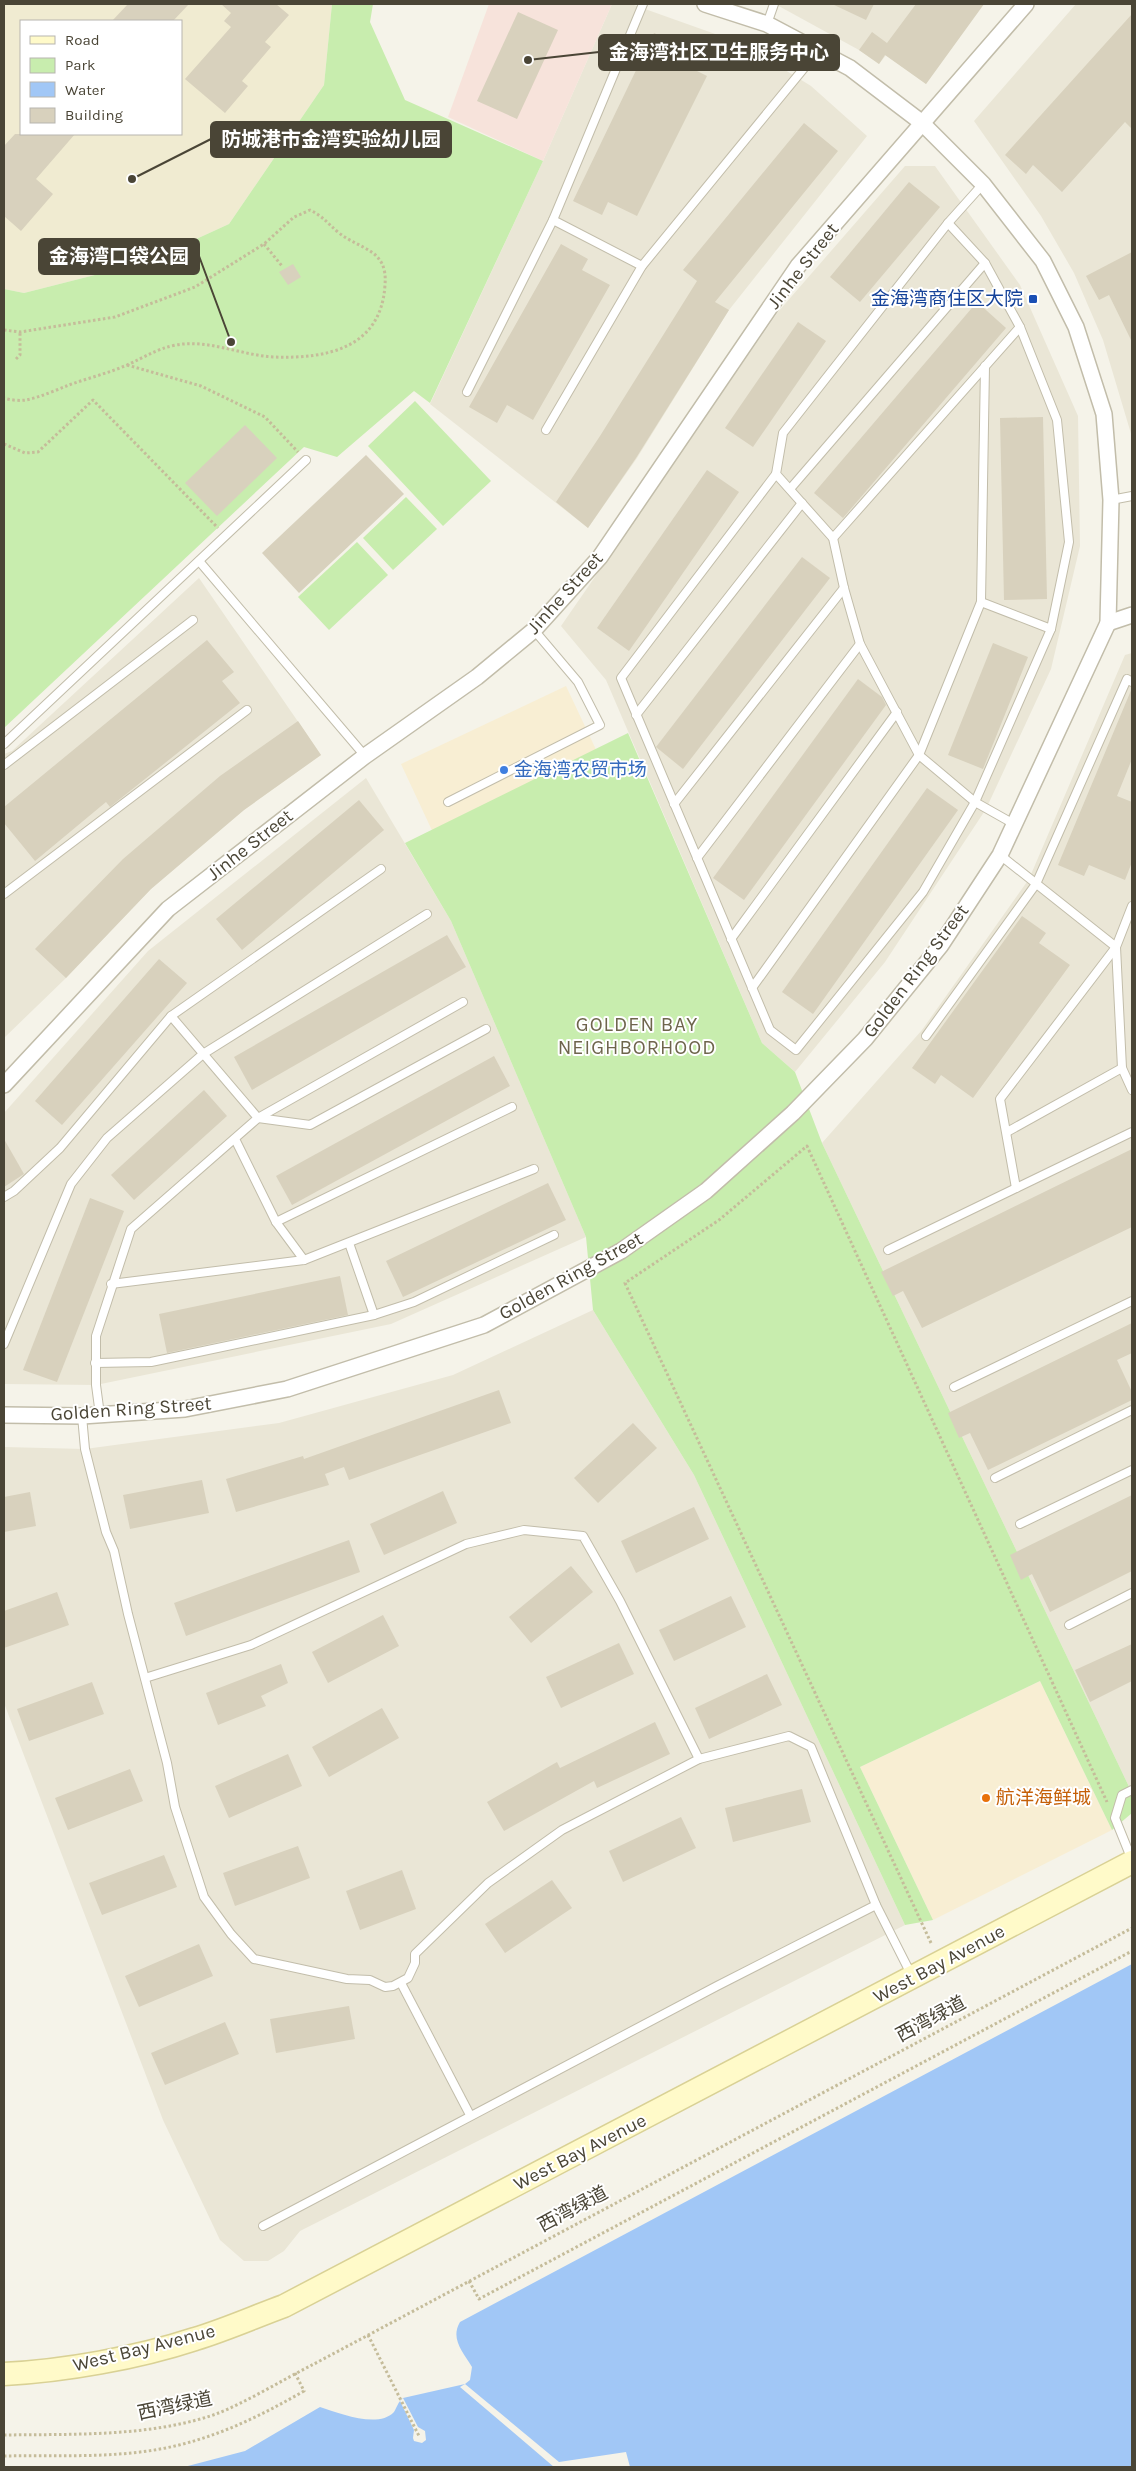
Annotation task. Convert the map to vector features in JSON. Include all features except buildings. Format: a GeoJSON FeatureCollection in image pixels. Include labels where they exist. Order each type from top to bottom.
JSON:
{"type":"FeatureCollection","features":[{"type":"Feature","properties":{"kind":"main road","name":"West Bay Avenue"},"geometry":{"type":"LineString","coordinates":[[4,2374],[34,2373],[112,2359],[194,2340],[284,2306],[913,1978],[1132,1861]]}},
{"type":"Feature","properties":{"kind":"street","name":"Golden Ring Street"},"geometry":{"type":"LineString","coordinates":[[4,1415],[82,1416],[185,1408],[287,1389],[484,1324],[621,1251],[706,1190],[793,1113],[865,1039],[941,945],[1000,855],[1108,623],[1111,500],[1104,414],[1076,327],[1043,261],[983,184],[921,122],[850,68],[767,24],[705,4]]}},
{"type":"Feature","properties":{"kind":"street","name":"Jinhe Street"},"geometry":{"type":"LineString","coordinates":[[4,1085],[168,910],[365,756],[477,678],[534,630],[600,557],[798,266],[921,122],[1026,4]]}},
{"type":"Feature","properties":{"kind":"street"},"geometry":{"type":"LineString","coordinates":[[1108,623],[1132,616]]}},
{"type":"Feature","properties":{"kind":"lane"},"geometry":{"type":"LineString","coordinates":[[467,392],[553,220],[643,4]]}},
{"type":"Feature","properties":{"kind":"lane"},"geometry":{"type":"LineString","coordinates":[[767,24],[774,4]]}},
{"type":"Feature","properties":{"kind":"lane"},"geometry":{"type":"LineString","coordinates":[[546,430],[642,266],[818,51]]}},
{"type":"Feature","properties":{"kind":"lane"},"geometry":{"type":"LineString","coordinates":[[948,223],[985,263],[1020,327],[1057,420],[1069,542],[1051,629],[976,802],[923,892],[796,1050],[770,1030],[621,678],[776,474],[783,433],[948,223],[983,184]]}},
{"type":"Feature","properties":{"kind":"lane"},"geometry":{"type":"LineString","coordinates":[[553,220],[642,266]]}},
{"type":"Feature","properties":{"kind":"lane"},"geometry":{"type":"LineString","coordinates":[[790,489],[985,263]]}},
{"type":"Feature","properties":{"kind":"lane"},"geometry":{"type":"LineString","coordinates":[[833,538],[1020,327]]}},
{"type":"Feature","properties":{"kind":"lane"},"geometry":{"type":"LineString","coordinates":[[752,988],[919,754],[982,602],[985,366]]}},
{"type":"Feature","properties":{"kind":"lane"},"geometry":{"type":"LineString","coordinates":[[4,744],[306,460]]}},
{"type":"Feature","properties":{"kind":"lane"},"geometry":{"type":"LineString","coordinates":[[776,474],[833,538],[844,588],[860,644],[919,754],[976,802],[1014,824]]}},
{"type":"Feature","properties":{"kind":"lane"},"geometry":{"type":"LineString","coordinates":[[1111,500],[1132,496]]}},
{"type":"Feature","properties":{"kind":"lane"},"geometry":{"type":"LineString","coordinates":[[636,715],[802,503]]}},
{"type":"Feature","properties":{"kind":"lane"},"geometry":{"type":"LineString","coordinates":[[198,561],[365,756]]}},
{"type":"Feature","properties":{"kind":"lane"},"geometry":{"type":"LineString","coordinates":[[674,804],[844,588]]}},
{"type":"Feature","properties":{"kind":"lane"},"geometry":{"type":"LineString","coordinates":[[982,602],[1051,629]]}},
{"type":"Feature","properties":{"kind":"lane"},"geometry":{"type":"LineString","coordinates":[[4,766],[193,620]]}},
{"type":"Feature","properties":{"kind":"lane"},"geometry":{"type":"LineString","coordinates":[[448,802],[600,725],[578,682],[534,630]]}},
{"type":"Feature","properties":{"kind":"lane"},"geometry":{"type":"LineString","coordinates":[[697,858],[860,644]]}},
{"type":"Feature","properties":{"kind":"lane"},"geometry":{"type":"LineString","coordinates":[[926,1036],[1036,884],[1127,679],[1132,682]]}},
{"type":"Feature","properties":{"kind":"lane"},"geometry":{"type":"LineString","coordinates":[[4,894],[247,710]]}},
{"type":"Feature","properties":{"kind":"lane"},"geometry":{"type":"LineString","coordinates":[[731,939],[897,712]]}},
{"type":"Feature","properties":{"kind":"lane"},"geometry":{"type":"LineString","coordinates":[[1000,855],[1116,947],[1122,1068],[1132,1090]]}},
{"type":"Feature","properties":{"kind":"lane"},"geometry":{"type":"LineString","coordinates":[[4,1197],[14,1191],[60,1148],[171,1016],[382,870]]}},
{"type":"Feature","properties":{"kind":"lane"},"geometry":{"type":"LineString","coordinates":[[1016,1188],[1000,1099],[1116,947],[1132,906]]}},
{"type":"Feature","properties":{"kind":"lane"},"geometry":{"type":"LineString","coordinates":[[4,1344],[71,1184],[107,1138],[203,1054],[427,914]]}},
{"type":"Feature","properties":{"kind":"lane"},"geometry":{"type":"LineString","coordinates":[[100,1415],[95,1363],[96,1336],[111,1284],[131,1229],[258,1118],[463,1002]]}},
{"type":"Feature","properties":{"kind":"lane"},"geometry":{"type":"LineString","coordinates":[[171,1016],[258,1118],[310,1126],[486,1030]]}},
{"type":"Feature","properties":{"kind":"lane"},"geometry":{"type":"LineString","coordinates":[[1007,1132],[1122,1068]]}},
{"type":"Feature","properties":{"kind":"lane"},"geometry":{"type":"LineString","coordinates":[[276,1222],[512,1107]]}},
{"type":"Feature","properties":{"kind":"lane"},"geometry":{"type":"LineString","coordinates":[[888,1250],[1132,1132]]}},
{"type":"Feature","properties":{"kind":"lane"},"geometry":{"type":"LineString","coordinates":[[235,1139],[276,1222],[304,1260]]}},
{"type":"Feature","properties":{"kind":"lane"},"geometry":{"type":"LineString","coordinates":[[111,1284],[304,1260],[534,1169]]}},
{"type":"Feature","properties":{"kind":"lane"},"geometry":{"type":"LineString","coordinates":[[95,1363],[151,1362],[374,1315],[414,1302],[554,1236]]}},
{"type":"Feature","properties":{"kind":"lane"},"geometry":{"type":"LineString","coordinates":[[349,1243],[374,1315]]}},
{"type":"Feature","properties":{"kind":"lane"},"geometry":{"type":"LineString","coordinates":[[954,1387],[1132,1301]]}},
{"type":"Feature","properties":{"kind":"lane"},"geometry":{"type":"LineString","coordinates":[[995,1478],[1132,1410]]}},
{"type":"Feature","properties":{"kind":"lane"},"geometry":{"type":"LineString","coordinates":[[82,1416],[85,1449],[106,1532],[114,1550],[128,1614],[167,1763],[175,1806],[204,1897],[231,1934],[254,1960],[347,1980],[370,1980],[385,1987],[401,1983],[413,1971],[415,1954],[488,1883],[562,1830],[699,1759],[790,1736],[811,1747],[876,1904],[913,1978]]}},
{"type":"Feature","properties":{"kind":"lane"},"geometry":{"type":"LineString","coordinates":[[1020,1524],[1132,1470]]}},
{"type":"Feature","properties":{"kind":"lane"},"geometry":{"type":"LineString","coordinates":[[145,1678],[251,1645],[466,1544],[524,1530],[583,1536],[620,1601],[699,1759]]}},
{"type":"Feature","properties":{"kind":"lane"},"geometry":{"type":"LineString","coordinates":[[1069,1625],[1132,1593]]}},
{"type":"Feature","properties":{"kind":"lane"},"geometry":{"type":"LineString","coordinates":[[1132,1790],[1122,1795],[1115,1818],[1132,1861]]}},
{"type":"Feature","properties":{"kind":"lane"},"geometry":{"type":"LineString","coordinates":[[263,2226],[876,1904]]}},
{"type":"Feature","properties":{"kind":"lane"},"geometry":{"type":"LineString","coordinates":[[401,1983],[470,2116]]}},
{"type":"Feature","properties":{"kind":"path"},"geometry":{"type":"LineString","coordinates":[[4,330],[20,332],[114,317],[195,287],[264,244],[294,217],[310,210],[324,217],[339,233],[372,251],[384,264],[386,283],[382,310],[371,329],[356,342],[337,350],[304,356],[272,357],[209,345],[178,344],[151,351],[127,365],[26,400],[4,398]]}},
{"type":"Feature","properties":{"kind":"path"},"geometry":{"type":"LineString","coordinates":[[264,244],[282,266]]}},
{"type":"Feature","properties":{"kind":"path"},"geometry":{"type":"LineString","coordinates":[[16,359],[20,355],[20,332]]}},
{"type":"Feature","properties":{"kind":"path"},"geometry":{"type":"LineString","coordinates":[[127,365],[201,386],[264,417],[306,460]]}},
{"type":"Feature","properties":{"kind":"path"},"geometry":{"type":"LineString","coordinates":[[4,444],[25,453],[38,452],[93,400],[226,536]]}},
{"type":"Feature","properties":{"kind":"path"},"geometry":{"type":"LineString","coordinates":[[931,1943],[625,1283],[719,1220],[808,1146],[1115,1818]]}},
{"type":"Feature","properties":{"kind":"path","name":"西湾绿道"},"geometry":{"type":"LineString","coordinates":[[4,2435],[95,2434],[171,2425],[216,2414],[1132,1928]]}},
{"type":"Feature","properties":{"kind":"path"},"geometry":{"type":"LineString","coordinates":[[468,2281],[479,2299],[1132,1951]]}},
{"type":"Feature","properties":{"kind":"path"},"geometry":{"type":"LineString","coordinates":[[368,2335],[419,2436]]}},
{"type":"Feature","properties":{"kind":"path"},"geometry":{"type":"LineString","coordinates":[[4,2456],[131,2453],[177,2446],[219,2433],[258,2417],[304,2392],[295,2373]]}},
{"type":"Feature","properties":{"kind":"shaded area"},"geometry":{"type":"Polygon","coordinates":[[[4,4],[332,4],[324,85],[229,224],[146,262],[24,293],[4,289],[4,4]]]}},
{"type":"Feature","properties":{"kind":"shaded area"},"geometry":{"type":"Polygon","coordinates":[[[489,4],[612,4],[543,161],[448,117],[489,4]]]}},
{"type":"Feature","properties":{"kind":"shaded area"},"geometry":{"type":"Polygon","coordinates":[[[612,4],[631,4],[718,35],[785,70],[811,86],[867,136],[729,310],[637,458],[588,528],[430,404],[543,161],[612,4]]]}},
{"type":"Feature","properties":{"kind":"shaded area"},"geometry":{"type":"Polygon","coordinates":[[[775,4],[984,4],[926,84],[886,55],[879,64],[859,50],[775,4]]]}},
{"type":"Feature","properties":{"kind":"shaded area"},"geometry":{"type":"Polygon","coordinates":[[[1076,4],[1132,4],[1132,437],[1103,340],[1074,273],[1041,216],[974,121],[1076,4]]]}},
{"type":"Feature","properties":{"kind":"shaded area"},"geometry":{"type":"Polygon","coordinates":[[[905,166],[935,166],[1020,285],[1078,416],[1080,546],[1051,669],[986,809],[885,962],[795,1072],[762,1043],[606,680],[561,626],[778,312],[905,166]]]}},
{"type":"Feature","properties":{"kind":"shaded area"},"geometry":{"type":"Polygon","coordinates":[[[199,578],[321,755],[244,810],[151,889],[66,978],[4,1038],[4,754],[12,751],[199,578]]]}},
{"type":"Feature","properties":{"kind":"shaded area"},"geometry":{"type":"Polygon","coordinates":[[[1132,653],[1132,1793],[822,1143],[922,1030],[1029,879],[1125,655],[1132,653]]]}},
{"type":"Feature","properties":{"kind":"shaded area","name":"金海湾农贸市场"},"geometry":{"type":"Polygon","coordinates":[[[566,686],[608,775],[443,854],[401,764],[566,686]]]}},
{"type":"Feature","properties":{"kind":"shaded area"},"geometry":{"type":"Polygon","coordinates":[[[366,778],[451,921],[586,1237],[391,1324],[96,1385],[4,1384],[4,1113],[148,951],[366,778]]]}},
{"type":"Feature","properties":{"kind":"shaded area"},"geometry":{"type":"Polygon","coordinates":[[[593,1310],[694,1475],[905,1925],[300,2231],[284,2251],[268,2261],[244,2261],[220,2240],[163,2120],[4,1703],[4,1447],[85,1449],[279,1423],[453,1375],[593,1310]]]}},
{"type":"Feature","properties":{"kind":"shaded area","name":"航洋海鲜城"},"geometry":{"type":"Polygon","coordinates":[[[1040,1681],[1112,1830],[933,1920],[860,1767],[1040,1681]]]}},
{"type":"Feature","properties":{"kind":"green space"},"geometry":{"type":"Polygon","coordinates":[[[332,4],[373,4],[370,22],[405,100],[543,161],[430,403],[414,391],[337,457],[304,447],[4,728],[4,289],[24,293],[146,262],[229,224],[324,85],[332,4]]]}},
{"type":"Feature","properties":{"kind":"green space"},"geometry":{"type":"Polygon","coordinates":[[[415,401],[491,481],[443,526],[368,446],[415,401]]]}},
{"type":"Feature","properties":{"kind":"green space"},"geometry":{"type":"Polygon","coordinates":[[[406,497],[437,529],[393,570],[363,538],[406,497]]]}},
{"type":"Feature","properties":{"kind":"green space"},"geometry":{"type":"Polygon","coordinates":[[[357,542],[388,575],[329,630],[298,597],[357,542]]]}},
{"type":"Feature","properties":{"kind":"green space"},"geometry":{"type":"Polygon","coordinates":[[[628,733],[762,1043],[795,1072],[822,1143],[1132,1793],[1132,1813],[1112,1830],[1040,1681],[860,1767],[933,1920],[905,1925],[694,1475],[593,1310],[586,1237],[451,921],[405,843],[628,733]]]}},
{"type":"Feature","properties":{"kind":"water"},"geometry":{"type":"Polygon","coordinates":[[[1132,1964],[1132,2467],[184,2467],[245,2451],[320,2407],[348,2416],[378,2419],[387,2417],[394,2412],[403,2398],[465,2384],[470,2380],[472,2367],[457,2340],[457,2328],[460,2322],[1132,1964]]]}},
{"type":"Feature","properties":{"kind":"pier"},"geometry":{"type":"Polygon","coordinates":[[[465,2384],[559,2462],[626,2452],[630,2467],[554,2467],[460,2387],[465,2384]]]}},
{"type":"Feature","properties":{"kind":"pier"},"geometry":{"type":"Polygon","coordinates":[[[403,2398],[418,2427],[425,2431],[426,2440],[422,2443],[414,2441],[414,2430],[400,2401],[403,2398]]]}},
{"type":"Feature","properties":{"kind":"place","name":"金海湾社区卫生服务中心"},"geometry":{"type":"Point","coordinates":[528,60]}},
{"type":"Feature","properties":{"kind":"place","name":"防城港市金湾实验幼儿园"},"geometry":{"type":"Point","coordinates":[132,179]}},
{"type":"Feature","properties":{"kind":"place","name":"金海湾商住区大院"},"geometry":{"type":"Point","coordinates":[1033,299]}},
{"type":"Feature","properties":{"kind":"place","name":"金海湾口袋公园"},"geometry":{"type":"Point","coordinates":[231,342]}},
{"type":"Feature","properties":{"kind":"place","name":"金海湾农贸市场"},"geometry":{"type":"Point","coordinates":[504,770]}},
{"type":"Feature","properties":{"kind":"place","name":"航洋海鲜城"},"geometry":{"type":"Point","coordinates":[986,1798]}},
{"type":"Feature","properties":{"kind":"district","name":"GOLDEN BAY NEIGHBORHOOD"},"geometry":{"type":"Point","coordinates":[637,1036]}}]}
